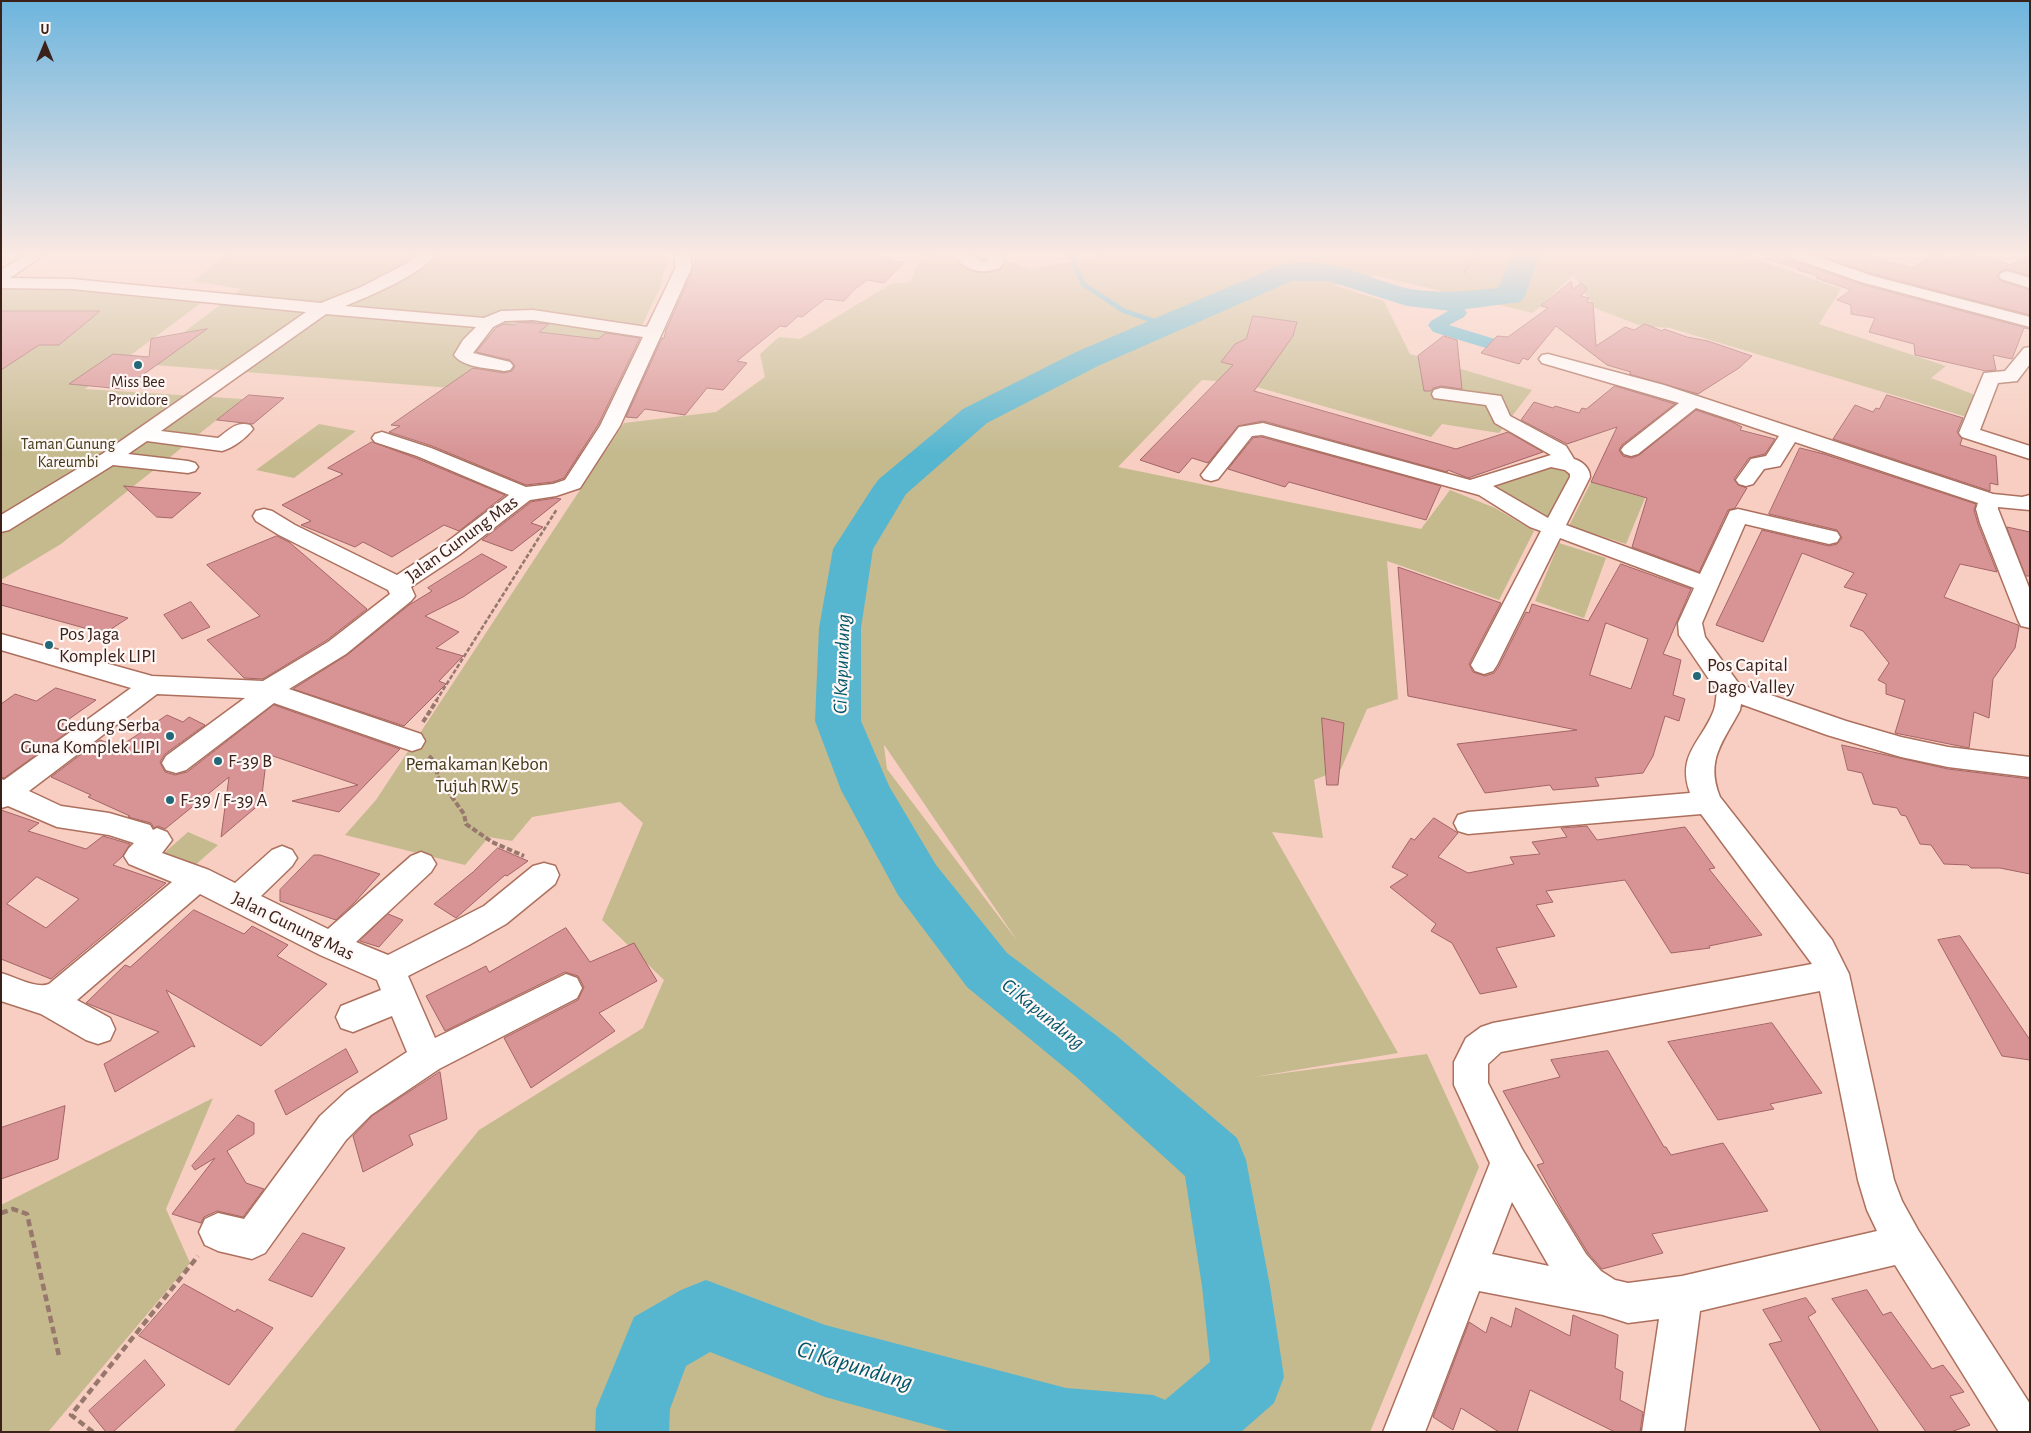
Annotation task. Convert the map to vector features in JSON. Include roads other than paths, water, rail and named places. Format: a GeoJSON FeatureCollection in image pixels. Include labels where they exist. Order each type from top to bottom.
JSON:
{"type":"FeatureCollection","features":[{"type":"Feature","properties":{"kind":"street"},"geometry":{"type":"LineString","coordinates":[[1,525],[109,458],[305,321]]}},
{"type":"Feature","properties":{"kind":"street"},"geometry":{"type":"LineString","coordinates":[[463,321],[484,325],[492,321]]}},
{"type":"Feature","properties":{"kind":"street"},"geometry":{"type":"LineString","coordinates":[[572,321],[654,333]]}},
{"type":"Feature","properties":{"kind":"street"},"geometry":{"type":"LineString","coordinates":[[524,494],[547,492],[573,484],[610,426],[659,321]]}},
{"type":"Feature","properties":{"kind":"street"},"geometry":{"type":"LineString","coordinates":[[484,325],[485,328],[464,350],[463,355],[471,359],[504,366]]}},
{"type":"Feature","properties":{"kind":"street"},"geometry":{"type":"LineString","coordinates":[[2030,352],[2010,377],[1991,377],[1969,433],[2030,453]]}},
{"type":"Feature","properties":{"kind":"street"},"geometry":{"type":"LineString","coordinates":[[1548,359],[1620,378],[1694,401],[1993,499],[2027,505]]}},
{"type":"Feature","properties":{"kind":"street"},"geometry":{"type":"LineString","coordinates":[[1441,394],[1494,400],[1502,419],[1559,450],[1565,462]]}},
{"type":"Feature","properties":{"kind":"street"},"geometry":{"type":"LineString","coordinates":[[1631,450],[1694,401]]}},
{"type":"Feature","properties":{"kind":"street"},"geometry":{"type":"LineString","coordinates":[[142,434],[222,445],[243,429]]}},
{"type":"Feature","properties":{"kind":"street"},"geometry":{"type":"LineString","coordinates":[[1211,475],[1246,431],[1263,429],[1486,492],[1538,522],[1707,585]]}},
{"type":"Feature","properties":{"kind":"street"},"geometry":{"type":"LineString","coordinates":[[1746,480],[1758,463],[1773,462],[1790,434]]}},
{"type":"Feature","properties":{"kind":"street","name":"Jalan Gunung Mas"},"geometry":{"type":"LineString","coordinates":[[382,438],[424,452],[524,494],[459,545],[398,585]]}},
{"type":"Feature","properties":{"kind":"street"},"geometry":{"type":"LineString","coordinates":[[109,458],[188,467]]}},
{"type":"Feature","properties":{"kind":"street"},"geometry":{"type":"LineString","coordinates":[[1470,487],[1550,461],[1565,462],[1577,468],[1580,472],[1580,477],[1484,665]]}},
{"type":"Feature","properties":{"kind":"street"},"geometry":{"type":"LineString","coordinates":[[1993,499],[1987,509],[1991,523],[2030,620]]}},
{"type":"Feature","properties":{"kind":"street","name":"Jalan Gunung Mas"},"geometry":{"type":"LineString","coordinates":[[176,763],[269,691],[337,648],[403,596],[398,585],[286,530],[264,516]]}},
{"type":"Feature","properties":{"kind":"street"},"geometry":{"type":"LineString","coordinates":[[1829,537],[1738,516],[1690,623],[1690,629],[1695,642],[1730,690],[1821,723],[1902,748],[2030,767]]}},
{"type":"Feature","properties":{"kind":"street"},"geometry":{"type":"LineString","coordinates":[[7,649],[152,685],[269,691],[316,709],[411,740]]}},
{"type":"Feature","properties":{"kind":"street","name":"Jalan Gunung Mas"},"geometry":{"type":"LineString","coordinates":[[3,793],[152,685]]}},
{"type":"Feature","properties":{"kind":"street"},"geometry":{"type":"LineString","coordinates":[[1730,690],[1727,710],[1701,758],[1700,781],[1708,802],[1821,950],[1833,974],[1876,1180],[1886,1210],[1904,1244],[2024,1432]]}},
{"type":"Feature","properties":{"kind":"street","name":"Jalan Gunung Mas"},"geometry":{"type":"LineString","coordinates":[[3,793],[57,816],[109,824],[148,837],[138,856],[198,880],[330,945],[395,983]]}},
{"type":"Feature","properties":{"kind":"street"},"geometry":{"type":"LineString","coordinates":[[1468,823],[1708,802]]}},
{"type":"Feature","properties":{"kind":"street"},"geometry":{"type":"LineString","coordinates":[[238,900],[282,858]]}},
{"type":"Feature","properties":{"kind":"street"},"geometry":{"type":"LineString","coordinates":[[330,945],[366,915],[397,883],[421,864]]}},
{"type":"Feature","properties":{"kind":"street"},"geometry":{"type":"LineString","coordinates":[[47,1000],[61,994],[172,899],[198,880]]}},
{"type":"Feature","properties":{"kind":"street"},"geometry":{"type":"LineString","coordinates":[[353,1017],[458,936],[495,915],[534,883]]}},
{"type":"Feature","properties":{"kind":"street"},"geometry":{"type":"LineString","coordinates":[[1607,1297],[1588,1285],[1572,1268],[1510,1162],[1471,1085],[1471,1062],[1478,1049],[1493,1038],[1833,974]]}},
{"type":"Feature","properties":{"kind":"street"},"geometry":{"type":"LineString","coordinates":[[395,983],[427,1058]]}},
{"type":"Feature","properties":{"kind":"street"},"geometry":{"type":"LineString","coordinates":[[1,987],[33,998],[47,1000],[98,1030]]}},
{"type":"Feature","properties":{"kind":"street"},"geometry":{"type":"LineString","coordinates":[[218,1232],[252,1240],[342,1118],[359,1103],[427,1058],[566,988]]}},
{"type":"Feature","properties":{"kind":"street"},"geometry":{"type":"LineString","coordinates":[[1404,1432],[1510,1162]]}},
{"type":"Feature","properties":{"kind":"street"},"geometry":{"type":"LineString","coordinates":[[1468,1269],[1607,1297],[1628,1304],[1682,1296],[1904,1244]]}},
{"type":"Feature","properties":{"kind":"street"},"geometry":{"type":"LineString","coordinates":[[1664,1432],[1682,1296]]}},
{"type":"Feature","properties":{"kind":"waterway"},"geometry":{"type":"LineString","coordinates":[[1154,321],[1166,325]]}},
{"type":"Feature","properties":{"kind":"waterway","name":"Ci Kapundung"},"geometry":{"type":"LineString","coordinates":[[1175,321],[1087,359],[975,416],[892,487],[853,549],[840,628],[838,721],[866,790],[917,880],[987,970],[1096,1056],[1214,1160],[1236,1286],[1248,1377],[1185,1432]]}},
{"type":"Feature","properties":{"kind":"waterway"},"geometry":{"type":"LineString","coordinates":[[1444,321],[1437,325],[1439,328],[1502,347]]}},
{"type":"Feature","properties":{"kind":"waterway","name":"Ci Kapundung"},"geometry":{"type":"LineString","coordinates":[[632,1432],[633,1409],[659,1342],[706,1315],[825,1361],[1066,1425],[1153,1432]]}},
{"type":"Feature","properties":{"kind":"place","name":"Miss Bee Providore"},"geometry":{"type":"Point","coordinates":[138,365]}},
{"type":"Feature","properties":{"kind":"place","name":"Pos Jaga Komplek LIPI"},"geometry":{"type":"Point","coordinates":[49,645]}},
{"type":"Feature","properties":{"kind":"place","name":"Pos Capital Dago Valley"},"geometry":{"type":"Point","coordinates":[1697,676]}},
{"type":"Feature","properties":{"kind":"place","name":"Gedung Serba Guna Komplek LIPI"},"geometry":{"type":"Point","coordinates":[170,736]}},
{"type":"Feature","properties":{"kind":"place","name":"F-39 B"},"geometry":{"type":"Point","coordinates":[218,761]}},
{"type":"Feature","properties":{"kind":"place","name":"F-39 / F-39 A"},"geometry":{"type":"Point","coordinates":[170,800]}},
{"type":"Feature","properties":{"kind":"park label","name":"Taman Gunung Kareumbi"},"geometry":{"type":"Point","coordinates":[68,453]}},
{"type":"Feature","properties":{"kind":"park label","name":"Pemakaman Kebon Tujuh RW 5"},"geometry":{"type":"Point","coordinates":[477,775]}}]}
